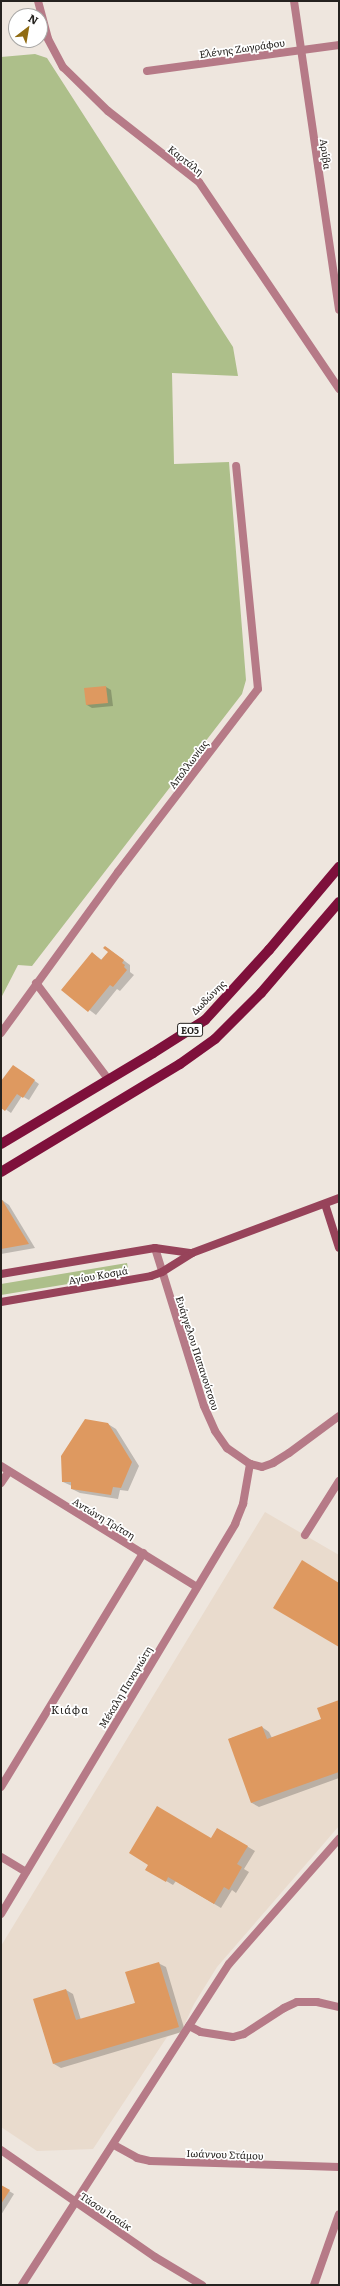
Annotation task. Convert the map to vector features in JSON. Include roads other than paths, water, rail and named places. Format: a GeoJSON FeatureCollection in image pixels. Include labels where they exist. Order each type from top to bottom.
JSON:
{"type":"FeatureCollection","features":[{"type":"Feature","properties":{"kind":"main road","name":"Δωδώνης"},"geometry":{"type":"LineString","coordinates":[[1,1144],[173,1041],[213,1012],[339,867]]}},
{"type":"Feature","properties":{"kind":"main road","name":"ΕΟ5"},"geometry":{"type":"LineString","coordinates":[[1,1172],[180,1064],[215,1039],[261,993],[339,902]]}},
{"type":"Feature","properties":{"kind":"street","name":"Καρτάλη"},"geometry":{"type":"LineString","coordinates":[[38,1],[48,39],[63,67],[108,111],[199,182],[339,389]]}},
{"type":"Feature","properties":{"kind":"street","name":"Αρύβα"},"geometry":{"type":"LineString","coordinates":[[294,1],[339,310]]}},
{"type":"Feature","properties":{"kind":"street","name":"Ελένης Ζωγράφου"},"geometry":{"type":"LineString","coordinates":[[147,71],[339,45]]}},
{"type":"Feature","properties":{"kind":"street","name":"Απολλωνίας"},"geometry":{"type":"LineString","coordinates":[[1,1033],[118,872],[258,689],[236,466]]}},
{"type":"Feature","properties":{"kind":"street"},"geometry":{"type":"LineString","coordinates":[[36,983],[108,1079]]}},
{"type":"Feature","properties":{"kind":"street","name":"Αγίου Κοσμά"},"geometry":{"type":"LineString","coordinates":[[1,1302],[138,1278],[162,1272],[192,1253],[339,1198]]}},
{"type":"Feature","properties":{"kind":"street"},"geometry":{"type":"LineString","coordinates":[[325,1204],[339,1248]]}},
{"type":"Feature","properties":{"kind":"street","name":"Αγίου Κοσμά"},"geometry":{"type":"LineString","coordinates":[[1,1274],[155,1248],[192,1253]]}},
{"type":"Feature","properties":{"kind":"street","name":"Ευάγγελου Παπανούτσου"},"geometry":{"type":"LineString","coordinates":[[155,1248],[209,1419],[227,1448],[250,1464]]}},
{"type":"Feature","properties":{"kind":"street"},"geometry":{"type":"LineString","coordinates":[[250,1464],[262,1467],[278,1461],[339,1416]]}},
{"type":"Feature","properties":{"kind":"street","name":"Μέκαλη Παναγιώτη"},"geometry":{"type":"LineString","coordinates":[[1,1914],[240,1513],[250,1464]]}},
{"type":"Feature","properties":{"kind":"street","name":"Αντώνη Τρίτση"},"geometry":{"type":"LineString","coordinates":[[1,1466],[197,1587]]}},
{"type":"Feature","properties":{"kind":"street"},"geometry":{"type":"LineString","coordinates":[[1,1483],[9,1471]]}},
{"type":"Feature","properties":{"kind":"street"},"geometry":{"type":"LineString","coordinates":[[305,1535],[339,1481]]}},
{"type":"Feature","properties":{"kind":"street"},"geometry":{"type":"LineString","coordinates":[[1,1787],[143,1553]]}},
{"type":"Feature","properties":{"kind":"street"},"geometry":{"type":"LineString","coordinates":[[22,2285],[114,2145],[229,1964],[339,1839]]}},
{"type":"Feature","properties":{"kind":"street"},"geometry":{"type":"LineString","coordinates":[[1,1857],[26,1872]]}},
{"type":"Feature","properties":{"kind":"street"},"geometry":{"type":"LineString","coordinates":[[189,2026],[201,2032],[233,2037],[244,2034],[284,2008],[297,2002],[317,2002],[339,2007]]}},
{"type":"Feature","properties":{"kind":"street","name":"Ιωάννου Στάμου"},"geometry":{"type":"LineString","coordinates":[[114,2145],[137,2158],[150,2161],[339,2167]]}},
{"type":"Feature","properties":{"kind":"street","name":"Τάσου Ισαάκ"},"geometry":{"type":"LineString","coordinates":[[1,2150],[155,2257],[202,2285]]}},
{"type":"Feature","properties":{"kind":"street"},"geometry":{"type":"LineString","coordinates":[[314,2285],[339,2214]]}},
{"type":"Feature","properties":{"kind":"district","name":"Κιάφα"},"geometry":{"type":"Point","coordinates":[70,1709]}}]}
